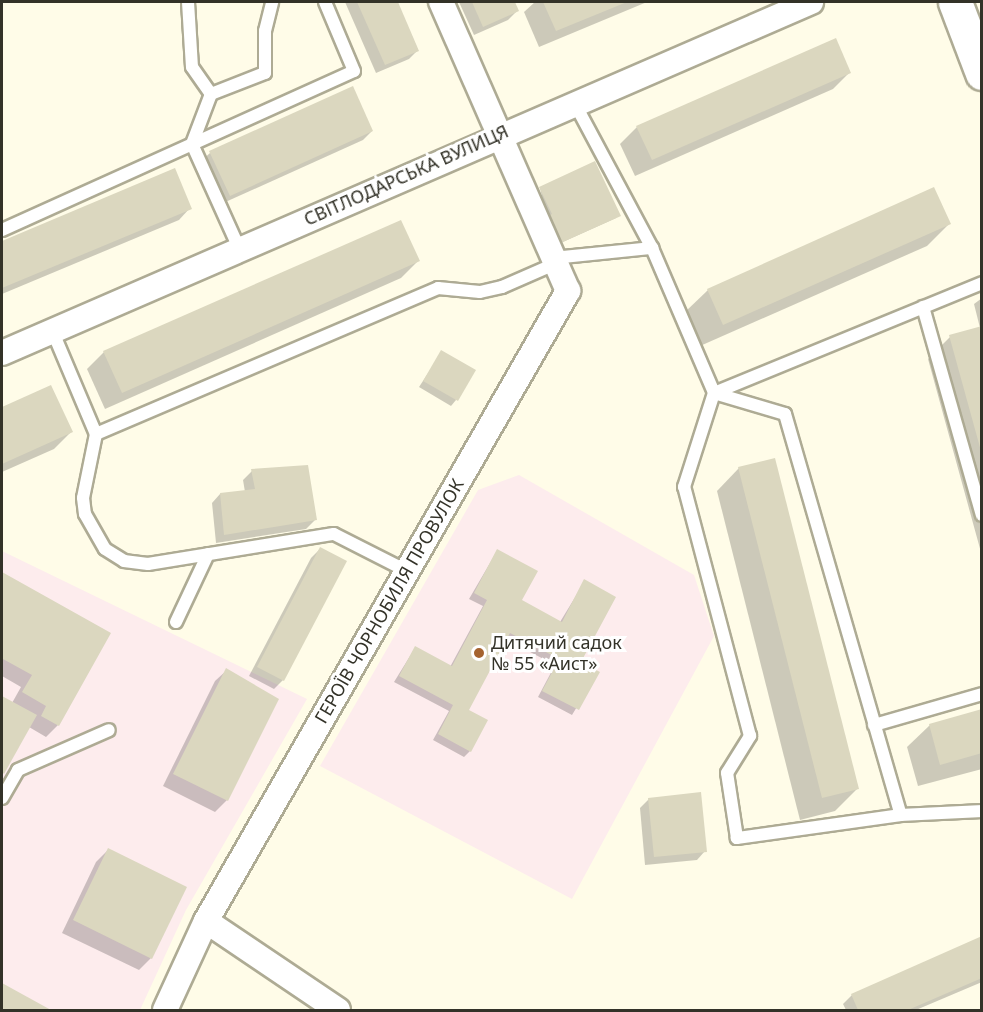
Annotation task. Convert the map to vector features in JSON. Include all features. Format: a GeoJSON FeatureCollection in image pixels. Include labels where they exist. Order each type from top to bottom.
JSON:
{"type":"FeatureCollection","features":[{"type":"Feature","properties":{"kind":"main road"},"geometry":{"type":"LineString","coordinates":[[956,2],[981,73]]}},
{"type":"Feature","properties":{"kind":"street","name":"ГЕРОЇВ ЧОРНОБИЛЯ ПРОВУЛОК"},"geometry":{"type":"LineString","coordinates":[[165,1011],[206,921],[568,291],[441,2]]}},
{"type":"Feature","properties":{"kind":"street","name":"СВІТЛОДАРСЬКА ВУЛИЦЯ"},"geometry":{"type":"LineString","coordinates":[[2,353],[499,134],[812,2]]}},
{"type":"Feature","properties":{"kind":"street"},"geometry":{"type":"LineString","coordinates":[[206,921],[338,1011]]}},
{"type":"Feature","properties":{"kind":"lane"},"geometry":{"type":"LineString","coordinates":[[188,2],[192,67],[211,94]]}},
{"type":"Feature","properties":{"kind":"lane"},"geometry":{"type":"LineString","coordinates":[[239,248],[192,144],[211,94],[265,74],[265,31],[272,2]]}},
{"type":"Feature","properties":{"kind":"lane"},"geometry":{"type":"LineString","coordinates":[[2,230],[354,71],[325,2]]}},
{"type":"Feature","properties":{"kind":"lane"},"geometry":{"type":"LineString","coordinates":[[574,102],[652,248],[714,393],[684,486],[750,736],[728,773],[737,838],[901,815],[981,811]]}},
{"type":"Feature","properties":{"kind":"lane"},"geometry":{"type":"LineString","coordinates":[[96,434],[438,288],[480,292],[502,287],[554,261],[652,248]]}},
{"type":"Feature","properties":{"kind":"lane"},"geometry":{"type":"LineString","coordinates":[[714,393],[981,283]]}},
{"type":"Feature","properties":{"kind":"lane"},"geometry":{"type":"LineString","coordinates":[[923,307],[981,515]]}},
{"type":"Feature","properties":{"kind":"lane"},"geometry":{"type":"LineString","coordinates":[[52,330],[96,434],[83,498],[85,514],[105,549],[124,561],[148,564],[334,534],[407,571]]}},
{"type":"Feature","properties":{"kind":"lane"},"geometry":{"type":"LineString","coordinates":[[714,393],[785,414],[901,815]]}},
{"type":"Feature","properties":{"kind":"lane"},"geometry":{"type":"LineString","coordinates":[[176,622],[208,554]]}},
{"type":"Feature","properties":{"kind":"lane"},"geometry":{"type":"LineString","coordinates":[[874,724],[981,694]]}},
{"type":"Feature","properties":{"kind":"lane"},"geometry":{"type":"LineString","coordinates":[[2,798],[18,770],[109,730]]}},
{"type":"Feature","properties":{"kind":"shaded area"},"geometry":{"type":"Polygon","coordinates":[[[519,475],[694,575],[714,636],[572,899],[320,766],[478,490],[519,475]]]}},
{"type":"Feature","properties":{"kind":"shaded area"},"geometry":{"type":"Polygon","coordinates":[[[2,551],[307,699],[186,910],[140,1010],[2,1010],[2,551]]]}},
{"type":"Feature","properties":{"kind":"building"},"geometry":{"type":"Polygon","coordinates":[[[357,2],[398,2],[419,51],[385,65],[357,2]]]}},
{"type":"Feature","properties":{"kind":"building"},"geometry":{"type":"Polygon","coordinates":[[[472,2],[515,2],[519,11],[483,27],[472,2]]]}},
{"type":"Feature","properties":{"kind":"building"},"geometry":{"type":"Polygon","coordinates":[[[543,2],[627,2],[556,31],[543,2]]]}},
{"type":"Feature","properties":{"kind":"building"},"geometry":{"type":"Polygon","coordinates":[[[836,38],[851,73],[652,160],[636,126],[836,38]]]}},
{"type":"Feature","properties":{"kind":"building"},"geometry":{"type":"Polygon","coordinates":[[[353,86],[373,131],[230,196],[209,151],[353,86]]]}},
{"type":"Feature","properties":{"kind":"building"},"geometry":{"type":"Polygon","coordinates":[[[595,161],[621,216],[556,245],[544,218],[552,214],[539,187],[595,161]]]}},
{"type":"Feature","properties":{"kind":"building"},"geometry":{"type":"Polygon","coordinates":[[[175,168],[192,209],[2,288],[2,241],[175,168]]]}},
{"type":"Feature","properties":{"kind":"building"},"geometry":{"type":"Polygon","coordinates":[[[934,187],[951,224],[723,325],[707,289],[934,187]]]}},
{"type":"Feature","properties":{"kind":"building"},"geometry":{"type":"Polygon","coordinates":[[[401,220],[420,261],[122,393],[103,351],[401,220]]]}},
{"type":"Feature","properties":{"kind":"building"},"geometry":{"type":"Polygon","coordinates":[[[982,326],[982,451],[981,451],[949,335],[982,326]]]}},
{"type":"Feature","properties":{"kind":"building"},"geometry":{"type":"Polygon","coordinates":[[[441,350],[476,370],[458,401],[423,381],[441,350]]]}},
{"type":"Feature","properties":{"kind":"building"},"geometry":{"type":"Polygon","coordinates":[[[51,385],[73,432],[2,464],[2,407],[51,385]]]}},
{"type":"Feature","properties":{"kind":"building"},"geometry":{"type":"Polygon","coordinates":[[[775,458],[859,789],[822,798],[738,467],[775,458]]]}},
{"type":"Feature","properties":{"kind":"building"},"geometry":{"type":"Polygon","coordinates":[[[308,465],[317,520],[224,535],[220,493],[255,489],[251,469],[308,465]]]}},
{"type":"Feature","properties":{"kind":"building"},"geometry":{"type":"Polygon","coordinates":[[[320,547],[347,561],[284,681],[257,667],[320,547]]]}},
{"type":"Feature","properties":{"kind":"building","name":"Дитячий садок № 55 «Аист»"},"geometry":{"type":"Polygon","coordinates":[[[497,549],[538,571],[522,600],[562,622],[584,579],[616,597],[581,662],[600,672],[579,710],[542,691],[559,659],[510,633],[469,710],[488,720],[471,752],[438,734],[453,705],[399,676],[415,646],[452,666],[487,600],[474,593],[497,549]]]}},
{"type":"Feature","properties":{"kind":"building"},"geometry":{"type":"Polygon","coordinates":[[[2,572],[111,633],[59,726],[41,716],[46,706],[22,692],[32,675],[3,659],[2,662],[2,572]]]}},
{"type":"Feature","properties":{"kind":"building"},"geometry":{"type":"Polygon","coordinates":[[[226,668],[279,699],[228,801],[173,774],[226,668]]]}},
{"type":"Feature","properties":{"kind":"building"},"geometry":{"type":"Polygon","coordinates":[[[2,696],[37,715],[4,774],[2,772],[2,696]]]}},
{"type":"Feature","properties":{"kind":"building"},"geometry":{"type":"Polygon","coordinates":[[[982,709],[982,753],[940,765],[929,724],[982,709]]]}},
{"type":"Feature","properties":{"kind":"building"},"geometry":{"type":"Polygon","coordinates":[[[701,792],[707,852],[654,857],[648,798],[701,792]]]}},
{"type":"Feature","properties":{"kind":"building"},"geometry":{"type":"Polygon","coordinates":[[[108,848],[187,887],[152,959],[73,920],[108,848]]]}},
{"type":"Feature","properties":{"kind":"building"},"geometry":{"type":"Polygon","coordinates":[[[982,936],[982,978],[908,1010],[858,1010],[851,994],[982,936]]]}},
{"type":"Feature","properties":{"kind":"building"},"geometry":{"type":"Polygon","coordinates":[[[2,983],[51,1010],[2,1010],[2,983]]]}},
{"type":"Feature","properties":{"kind":"place","name":"Дитячий садок № 55 «Аист»"},"geometry":{"type":"Point","coordinates":[479,653]}}]}
